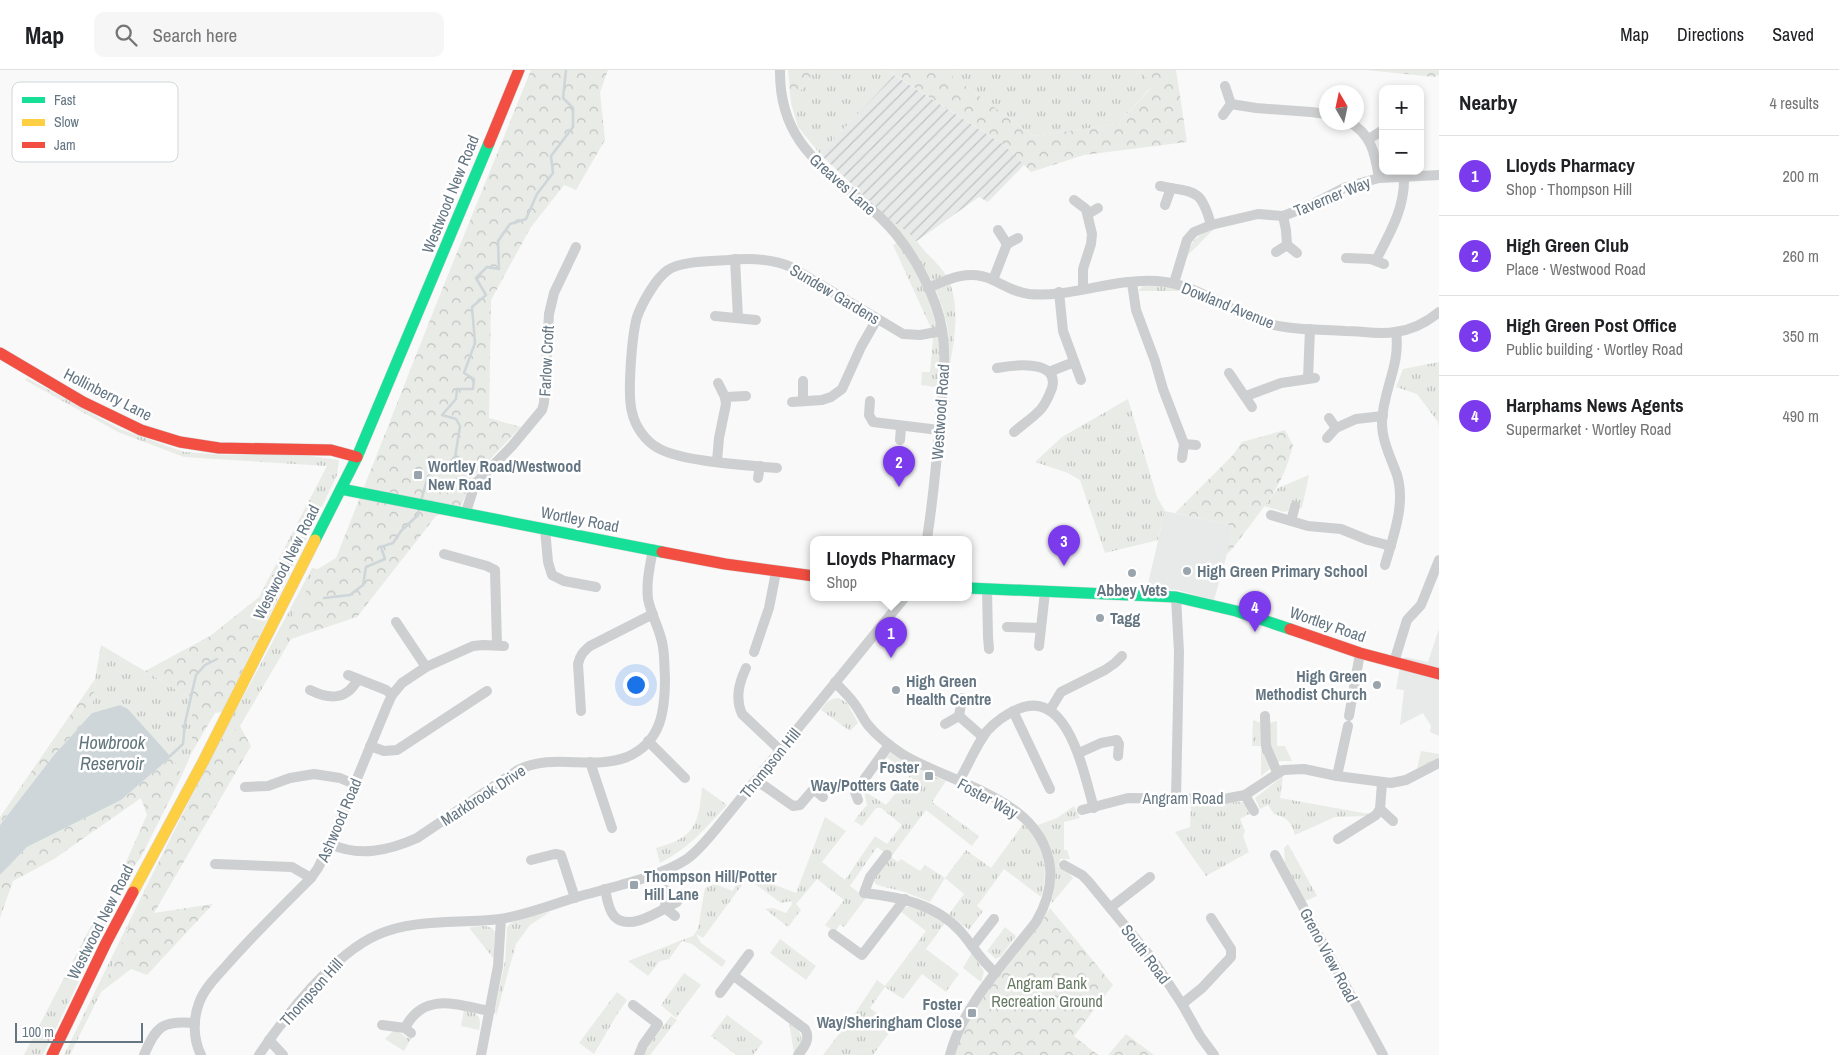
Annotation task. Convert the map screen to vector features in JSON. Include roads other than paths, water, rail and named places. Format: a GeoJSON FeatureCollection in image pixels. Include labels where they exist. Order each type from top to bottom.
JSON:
{"type":"FeatureCollection","features":[{"type":"Feature","properties":{"kind":"main road","name":"Westwood New Road"},"geometry":{"type":"LineString","coordinates":[[52,1055],[106,943],[203,762],[357,458],[519,70]]}},
{"type":"Feature","properties":{"kind":"main road","name":"Hollinberry Lane"},"geometry":{"type":"LineString","coordinates":[[0,353],[84,402],[140,430],[171,439],[219,448],[331,450],[357,458]]}},
{"type":"Feature","properties":{"kind":"main road","name":"Wortley Road"},"geometry":{"type":"LineString","coordinates":[[341,489],[653,550],[776,572],[810,576]]}},
{"type":"Feature","properties":{"kind":"main road","name":"Wortley Road"},"geometry":{"type":"LineString","coordinates":[[972,588],[1176,597],[1236,611],[1360,653],[1439,674]]}},
{"type":"Feature","properties":{"kind":"street","name":"Greaves Lane"},"geometry":{"type":"LineString","coordinates":[[780,70],[784,106],[792,131],[806,151],[891,229],[916,263],[928,288]]}},
{"type":"Feature","properties":{"kind":"street"},"geometry":{"type":"LineString","coordinates":[[1225,86],[1231,104]]}},
{"type":"Feature","properties":{"kind":"street"},"geometry":{"type":"LineString","coordinates":[[1231,104],[1319,113]]}},
{"type":"Feature","properties":{"kind":"street"},"geometry":{"type":"LineString","coordinates":[[1223,115],[1231,104]]}},
{"type":"Feature","properties":{"kind":"street"},"geometry":{"type":"LineString","coordinates":[[1360,130],[1369,140],[1376,158],[1379,178]]}},
{"type":"Feature","properties":{"kind":"street"},"geometry":{"type":"LineString","coordinates":[[1369,140],[1379,133]]}},
{"type":"Feature","properties":{"kind":"street","name":"Taverner Way"},"geometry":{"type":"LineString","coordinates":[[1174,283],[1187,240],[1194,232],[1211,224],[1258,214],[1283,216],[1309,206],[1346,187],[1379,178],[1439,175]]}},
{"type":"Feature","properties":{"kind":"street"},"geometry":{"type":"LineString","coordinates":[[1346,258],[1380,262],[1402,206],[1404,177]]}},
{"type":"Feature","properties":{"kind":"street"},"geometry":{"type":"LineString","coordinates":[[1160,186],[1190,191],[1206,205],[1211,224]]}},
{"type":"Feature","properties":{"kind":"street"},"geometry":{"type":"LineString","coordinates":[[1166,205],[1171,188]]}},
{"type":"Feature","properties":{"kind":"street"},"geometry":{"type":"LineString","coordinates":[[1074,200],[1086,209],[1092,234],[1091,244],[1083,269],[1083,289]]}},
{"type":"Feature","properties":{"kind":"street"},"geometry":{"type":"LineString","coordinates":[[1088,214],[1098,208]]}},
{"type":"Feature","properties":{"kind":"street"},"geometry":{"type":"LineString","coordinates":[[1283,216],[1287,245],[1297,253]]}},
{"type":"Feature","properties":{"kind":"street"},"geometry":{"type":"LineString","coordinates":[[998,230],[1007,244]]}},
{"type":"Feature","properties":{"kind":"street"},"geometry":{"type":"LineString","coordinates":[[993,280],[1007,244],[1018,238]]}},
{"type":"Feature","properties":{"kind":"street"},"geometry":{"type":"LineString","coordinates":[[1276,252],[1287,245]]}},
{"type":"Feature","properties":{"kind":"street","name":"Farlow Croft"},"geometry":{"type":"LineString","coordinates":[[466,512],[475,484],[512,446],[542,410],[549,314],[554,293],[576,248]]}},
{"type":"Feature","properties":{"kind":"street"},"geometry":{"type":"LineString","coordinates":[[735,259],[738,318]]}},
{"type":"Feature","properties":{"kind":"street","name":"Sundew Gardens"},"geometry":{"type":"LineString","coordinates":[[777,468],[686,457],[666,452],[650,443],[644,437],[635,421],[630,404],[634,340],[638,315],[664,273],[678,265],[735,259],[763,260],[789,266],[894,330],[911,335],[942,331]]}},
{"type":"Feature","properties":{"kind":"street","name":"Dowland Avenue"},"geometry":{"type":"LineString","coordinates":[[928,288],[965,274],[979,275],[1024,293],[1059,292],[1158,281],[1174,283],[1263,322],[1276,326],[1310,329],[1396,332],[1417,325],[1439,312]]}},
{"type":"Feature","properties":{"kind":"street"},"geometry":{"type":"LineString","coordinates":[[1132,283],[1136,310],[1184,444],[1182,458]]}},
{"type":"Feature","properties":{"kind":"street","name":"Westwood Road"},"geometry":{"type":"LineString","coordinates":[[927,536],[944,368],[942,331],[936,307],[928,288]]}},
{"type":"Feature","properties":{"kind":"street"},"geometry":{"type":"LineString","coordinates":[[1059,292],[1063,331],[1081,380]]}},
{"type":"Feature","properties":{"kind":"street"},"geometry":{"type":"LineString","coordinates":[[715,316],[756,320]]}},
{"type":"Feature","properties":{"kind":"street"},"geometry":{"type":"LineString","coordinates":[[792,402],[822,400],[831,397],[842,389],[861,347],[877,319]]}},
{"type":"Feature","properties":{"kind":"street"},"geometry":{"type":"LineString","coordinates":[[1246,396],[1281,383],[1312,378],[1310,329]]}},
{"type":"Feature","properties":{"kind":"street"},"geometry":{"type":"LineString","coordinates":[[1385,565],[1397,523],[1400,495],[1397,474],[1383,432],[1383,416],[1398,352],[1396,332]]}},
{"type":"Feature","properties":{"kind":"street"},"geometry":{"type":"LineString","coordinates":[[1050,372],[1074,362]]}},
{"type":"Feature","properties":{"kind":"street"},"geometry":{"type":"LineString","coordinates":[[997,368],[1040,367],[1050,372],[1052,378],[1052,385],[1046,403],[1034,416],[1020,421],[1014,432]]}},
{"type":"Feature","properties":{"kind":"street"},"geometry":{"type":"LineString","coordinates":[[1229,373],[1252,407]]}},
{"type":"Feature","properties":{"kind":"street"},"geometry":{"type":"LineString","coordinates":[[803,381],[803,401]]}},
{"type":"Feature","properties":{"kind":"street"},"geometry":{"type":"LineString","coordinates":[[717,461],[719,438],[725,414],[725,397],[718,383]]}},
{"type":"Feature","properties":{"kind":"street"},"geometry":{"type":"LineString","coordinates":[[725,397],[746,396]]}},
{"type":"Feature","properties":{"kind":"street"},"geometry":{"type":"LineString","coordinates":[[870,400],[869,415],[873,422],[901,427],[939,430]]}},
{"type":"Feature","properties":{"kind":"street"},"geometry":{"type":"LineString","coordinates":[[1327,438],[1336,428],[1356,419],[1383,416]]}},
{"type":"Feature","properties":{"kind":"street"},"geometry":{"type":"LineString","coordinates":[[1329,418],[1336,428]]}},
{"type":"Feature","properties":{"kind":"street"},"geometry":{"type":"LineString","coordinates":[[900,440],[901,427]]}},
{"type":"Feature","properties":{"kind":"street"},"geometry":{"type":"LineString","coordinates":[[1184,444],[1196,445]]}},
{"type":"Feature","properties":{"kind":"street"},"geometry":{"type":"LineString","coordinates":[[758,478],[760,466]]}},
{"type":"Feature","properties":{"kind":"street"},"geometry":{"type":"LineString","coordinates":[[1291,521],[1295,506]]}},
{"type":"Feature","properties":{"kind":"street"},"geometry":{"type":"LineString","coordinates":[[1270,516],[1317,527],[1341,529],[1368,540],[1391,546]]}},
{"type":"Feature","properties":{"kind":"street"},"geometry":{"type":"LineString","coordinates":[[545,529],[548,562],[552,576],[564,581],[596,587]]}},
{"type":"Feature","properties":{"kind":"street","name":"Markbrook Drive"},"geometry":{"type":"LineString","coordinates":[[330,844],[352,852],[399,845],[417,838],[518,770],[530,764],[543,761],[611,761],[626,757],[641,748],[648,741],[661,720],[665,701],[663,644],[647,589],[653,550]]}},
{"type":"Feature","properties":{"kind":"street","name":"Ashwood Road"},"geometry":{"type":"LineString","coordinates":[[201,1055],[196,1040],[195,1023],[199,1002],[212,982],[243,946],[311,878],[318,868],[330,844],[392,695],[408,677],[426,667],[473,646],[501,645],[495,570],[487,566],[461,563],[444,554]]}},
{"type":"Feature","properties":{"kind":"street"},"geometry":{"type":"LineString","coordinates":[[1394,662],[1407,620],[1421,605],[1439,560]]}},
{"type":"Feature","properties":{"kind":"street"},"geometry":{"type":"LineString","coordinates":[[754,652],[769,608],[776,572]]}},
{"type":"Feature","properties":{"kind":"street"},"geometry":{"type":"LineString","coordinates":[[987,589],[983,637],[990,649]]}},
{"type":"Feature","properties":{"kind":"street"},"geometry":{"type":"LineString","coordinates":[[1039,646],[1045,592]]}},
{"type":"Feature","properties":{"kind":"street"},"geometry":{"type":"LineString","coordinates":[[1176,597],[1179,652],[1176,799]]}},
{"type":"Feature","properties":{"kind":"street","name":"Thompson Hill"},"geometry":{"type":"LineString","coordinates":[[259,1055],[269,1040],[331,968],[358,946],[373,937],[389,930],[416,925],[501,918],[540,909],[661,872],[686,860],[696,852],[716,829],[902,601]]}},
{"type":"Feature","properties":{"kind":"street"},"geometry":{"type":"LineString","coordinates":[[581,712],[579,657],[590,646],[653,614]]}},
{"type":"Feature","properties":{"kind":"street"},"geometry":{"type":"LineString","coordinates":[[396,622],[407,630],[426,667]]}},
{"type":"Feature","properties":{"kind":"street"},"geometry":{"type":"LineString","coordinates":[[1008,627],[1041,628]]}},
{"type":"Feature","properties":{"kind":"street"},"geometry":{"type":"LineString","coordinates":[[1337,776],[1349,721],[1360,653]]}},
{"type":"Feature","properties":{"kind":"street"},"geometry":{"type":"LineString","coordinates":[[1050,710],[1061,692],[1105,670],[1122,656]]}},
{"type":"Feature","properties":{"kind":"street"},"geometry":{"type":"LineString","coordinates":[[746,668],[738,689],[739,707],[742,714],[780,750]]}},
{"type":"Feature","properties":{"kind":"street"},"geometry":{"type":"LineString","coordinates":[[310,690],[323,695],[344,694],[350,692],[353,677],[392,695]]}},
{"type":"Feature","properties":{"kind":"street","name":"Foster Way"},"geometry":{"type":"LineString","coordinates":[[835,682],[853,701],[868,726],[889,745],[903,754],[994,798],[1020,814],[1036,830],[1048,858],[1050,882],[1044,908],[1036,922],[970,1009],[961,1024],[950,1055]]}},
{"type":"Feature","properties":{"kind":"street"},"geometry":{"type":"LineString","coordinates":[[370,746],[384,751],[397,750],[470,697],[487,691]]}},
{"type":"Feature","properties":{"kind":"street"},"geometry":{"type":"LineString","coordinates":[[959,716],[962,698]]}},
{"type":"Feature","properties":{"kind":"street"},"geometry":{"type":"LineString","coordinates":[[959,781],[983,737],[998,720],[1022,707],[1035,705],[1050,710],[1057,716],[1065,728],[1078,753],[1094,808]]}},
{"type":"Feature","properties":{"kind":"street"},"geometry":{"type":"LineString","coordinates":[[1013,711],[1050,789]]}},
{"type":"Feature","properties":{"kind":"street"},"geometry":{"type":"LineString","coordinates":[[945,724],[959,716]]}},
{"type":"Feature","properties":{"kind":"street"},"geometry":{"type":"LineString","coordinates":[[959,716],[983,737]]}},
{"type":"Feature","properties":{"kind":"street"},"geometry":{"type":"LineString","coordinates":[[1265,716],[1266,746],[1277,772]]}},
{"type":"Feature","properties":{"kind":"street"},"geometry":{"type":"LineString","coordinates":[[1078,753],[1117,740],[1119,744],[1118,756]]}},
{"type":"Feature","properties":{"kind":"street"},"geometry":{"type":"LineString","coordinates":[[648,741],[685,778]]}},
{"type":"Feature","properties":{"kind":"street"},"geometry":{"type":"LineString","coordinates":[[858,800],[854,792],[889,745]]}},
{"type":"Feature","properties":{"kind":"street"},"geometry":{"type":"LineString","coordinates":[[590,762],[613,830]]}},
{"type":"Feature","properties":{"kind":"street","name":"Angram Road"},"geometry":{"type":"LineString","coordinates":[[1082,810],[1128,798],[1224,799],[1245,795],[1277,772],[1289,769],[1304,769],[1382,783],[1400,783],[1439,763]]}},
{"type":"Feature","properties":{"kind":"street"},"geometry":{"type":"LineString","coordinates":[[251,783],[268,786],[290,778],[314,774],[340,778],[354,784]]}},
{"type":"Feature","properties":{"kind":"street"},"geometry":{"type":"LineString","coordinates":[[756,780],[792,806],[796,807],[812,791],[816,791],[823,797]]}},
{"type":"Feature","properties":{"kind":"street"},"geometry":{"type":"LineString","coordinates":[[1338,838],[1376,815],[1380,809],[1382,783]]}},
{"type":"Feature","properties":{"kind":"street"},"geometry":{"type":"LineString","coordinates":[[1245,795],[1254,811]]}},
{"type":"Feature","properties":{"kind":"street"},"geometry":{"type":"LineString","coordinates":[[1380,809],[1393,821]]}},
{"type":"Feature","properties":{"kind":"street"},"geometry":{"type":"LineString","coordinates":[[532,860],[555,854],[561,855],[575,898]]}},
{"type":"Feature","properties":{"kind":"street"},"geometry":{"type":"LineString","coordinates":[[887,855],[870,877],[864,893],[905,900],[926,907],[951,922],[996,973]]}},
{"type":"Feature","properties":{"kind":"street","name":"Greno View Road"},"geometry":{"type":"LineString","coordinates":[[1275,855],[1383,1055]]}},
{"type":"Feature","properties":{"kind":"street"},"geometry":{"type":"LineString","coordinates":[[215,864],[258,867],[286,866],[298,869],[311,878]]}},
{"type":"Feature","properties":{"kind":"street","name":"South Road"},"geometry":{"type":"LineString","coordinates":[[1072,865],[1150,955],[1200,1036],[1214,1055]]}},
{"type":"Feature","properties":{"kind":"street"},"geometry":{"type":"LineString","coordinates":[[1110,908],[1150,877]]}},
{"type":"Feature","properties":{"kind":"street"},"geometry":{"type":"LineString","coordinates":[[605,889],[614,916],[628,923],[636,922],[676,902]]}},
{"type":"Feature","properties":{"kind":"street"},"geometry":{"type":"LineString","coordinates":[[665,908],[666,890]]}},
{"type":"Feature","properties":{"kind":"street"},"geometry":{"type":"LineString","coordinates":[[833,934],[862,955],[905,900]]}},
{"type":"Feature","properties":{"kind":"street"},"geometry":{"type":"LineString","coordinates":[[665,908],[675,916]]}},
{"type":"Feature","properties":{"kind":"street"},"geometry":{"type":"LineString","coordinates":[[481,1055],[498,966],[501,918]]}},
{"type":"Feature","properties":{"kind":"street"},"geometry":{"type":"LineString","coordinates":[[1182,1004],[1202,988],[1231,957],[1231,949],[1212,918]]}},
{"type":"Feature","properties":{"kind":"street"},"geometry":{"type":"LineString","coordinates":[[973,946],[994,919]]}},
{"type":"Feature","properties":{"kind":"street"},"geometry":{"type":"LineString","coordinates":[[720,993],[750,954]]}},
{"type":"Feature","properties":{"kind":"street"},"geometry":{"type":"LineString","coordinates":[[734,976],[805,1029],[808,1039],[798,1055]]}},
{"type":"Feature","properties":{"kind":"street"},"geometry":{"type":"LineString","coordinates":[[382,1025],[408,1031],[418,1010],[431,1004],[449,1004],[490,1011]]}},
{"type":"Feature","properties":{"kind":"street"},"geometry":{"type":"LineString","coordinates":[[633,1005],[658,1024],[643,1045],[639,1055]]}},
{"type":"Feature","properties":{"kind":"street"},"geometry":{"type":"LineString","coordinates":[[144,1055],[153,1036],[161,1026],[171,1023],[195,1023]]}},
{"type":"Feature","properties":{"kind":"street"},"geometry":{"type":"LineString","coordinates":[[269,1040],[283,1055]]}},
{"type":"Feature","properties":{"kind":"water","name":"Howbrook Reservoir"},"geometry":{"type":"Polygon","coordinates":[[[120,705],[128,709],[171,757],[121,800],[27,847],[0,875],[0,825],[54,755],[92,713],[120,705]]]}},
{"type":"Feature","properties":{"kind":"waterway"},"geometry":{"type":"LineString","coordinates":[[421,501],[428,476],[455,458],[460,426],[456,419],[442,415],[456,399],[457,389],[473,389],[474,379],[464,373],[475,343],[472,307],[486,295],[476,278],[487,267],[499,269],[498,241],[510,224],[526,219],[537,194],[553,173],[551,156],[573,127],[573,108],[563,98],[566,70]]}},
{"type":"Feature","properties":{"kind":"waterway"},"geometry":{"type":"LineString","coordinates":[[324,598],[350,595],[363,585],[366,567],[385,559],[381,547],[393,543],[401,531],[418,515],[419,509]]}},
{"type":"Feature","properties":{"kind":"waterway"},"geometry":{"type":"LineString","coordinates":[[169,757],[183,744],[185,723],[196,675],[205,665],[217,659]]}},
{"type":"Feature","properties":{"kind":"place","name":"Wortley Road/Westwood New Road"},"geometry":{"type":"Point","coordinates":[418,475]}},
{"type":"Feature","properties":{"kind":"place","name":"High Green Club"},"geometry":{"type":"Point","coordinates":[899,487]}},
{"type":"Feature","properties":{"kind":"place","name":"High Green Post Office"},"geometry":{"type":"Point","coordinates":[1064,566]}},
{"type":"Feature","properties":{"kind":"place","name":"High Green Primary School"},"geometry":{"type":"Point","coordinates":[1187,571]}},
{"type":"Feature","properties":{"kind":"place","name":"Abbey Vets"},"geometry":{"type":"Point","coordinates":[1132,573]}},
{"type":"Feature","properties":{"kind":"place","name":"Tagg"},"geometry":{"type":"Point","coordinates":[1100,618]}},
{"type":"Feature","properties":{"kind":"place","name":"Harphams News Agents"},"geometry":{"type":"Point","coordinates":[1255,632]}},
{"type":"Feature","properties":{"kind":"place","name":"Lloyds Pharmacy"},"geometry":{"type":"Point","coordinates":[891,658]}},
{"type":"Feature","properties":{"kind":"place","name":"High Green Methodist Church"},"geometry":{"type":"Point","coordinates":[1377,685]}},
{"type":"Feature","properties":{"kind":"place","name":"High Green Health Centre"},"geometry":{"type":"Point","coordinates":[896,690]}},
{"type":"Feature","properties":{"kind":"place","name":"Foster Way/Potters Gate"},"geometry":{"type":"Point","coordinates":[929,776]}},
{"type":"Feature","properties":{"kind":"place","name":"Thompson Hill/Potter Hill Lane"},"geometry":{"type":"Point","coordinates":[634,885]}},
{"type":"Feature","properties":{"kind":"place","name":"Foster Way/Sheringham Close"},"geometry":{"type":"Point","coordinates":[972,1013]}},
{"type":"Feature","properties":{"kind":"park label","name":"Angram Bank Recreation Ground"},"geometry":{"type":"Point","coordinates":[1047,992]}}]}
